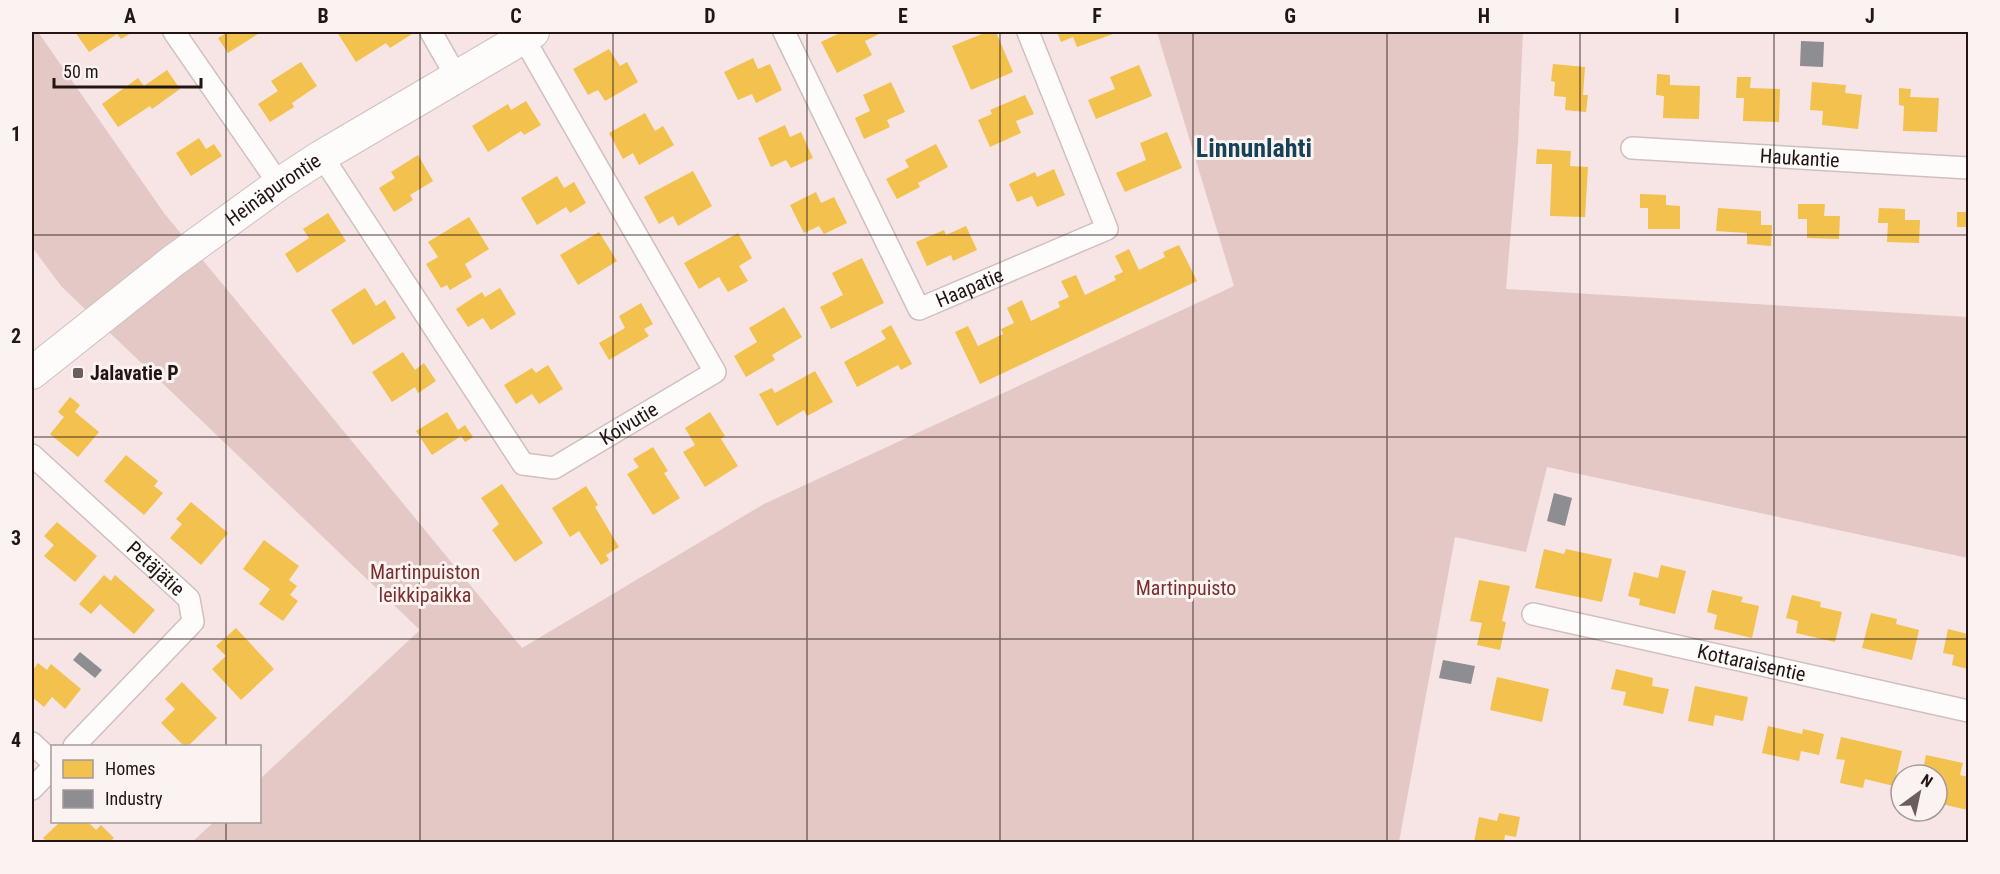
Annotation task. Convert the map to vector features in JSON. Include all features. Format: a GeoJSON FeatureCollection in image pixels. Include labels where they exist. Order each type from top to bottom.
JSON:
{"type":"FeatureCollection","features":[{"type":"Feature","properties":{"kind":"street"},"geometry":{"type":"LineString","coordinates":[[174,32],[279,184]]}},
{"type":"Feature","properties":{"kind":"street"},"geometry":{"type":"LineString","coordinates":[[431,32],[456,75]]}},
{"type":"Feature","properties":{"kind":"street","name":"Haapatie"},"geometry":{"type":"LineString","coordinates":[[784,32],[920,309],[1107,229],[1028,32]]}},
{"type":"Feature","properties":{"kind":"street","name":"Heinäpurontie"},"geometry":{"type":"LineString","coordinates":[[32,373],[173,261],[279,184],[456,75],[528,34]]}},
{"type":"Feature","properties":{"kind":"street","name":"Koivutie"},"geometry":{"type":"LineString","coordinates":[[322,156],[523,464],[554,468],[715,372],[528,34]]}},
{"type":"Feature","properties":{"kind":"street","name":"Haukantie"},"geometry":{"type":"LineString","coordinates":[[1632,148],[1968,168]]}},
{"type":"Feature","properties":{"kind":"street","name":"Petäjätie"},"geometry":{"type":"LineString","coordinates":[[32,455],[189,599],[193,622],[76,745]]}},
{"type":"Feature","properties":{"kind":"street","name":"Kottaraisentie"},"geometry":{"type":"LineString","coordinates":[[1533,614],[1968,711]]}},
{"type":"Feature","properties":{"kind":"street"},"geometry":{"type":"LineString","coordinates":[[32,743],[51,761]]}},
{"type":"Feature","properties":{"kind":"street"},"geometry":{"type":"LineString","coordinates":[[32,789],[51,769]]}},
{"type":"Feature","properties":{"kind":"green space","name":"Martinpuisto"},"geometry":{"type":"Polygon","coordinates":[[[32,32],[38,32],[164,213],[522,648],[764,504],[1234,286],[1157,32],[1523,32],[1518,144],[1506,289],[1968,317],[1968,558],[1547,467],[1526,552],[1455,537],[1399,842],[192,842],[213,823],[261,823],[261,778],[420,630],[61,286],[32,247],[32,32]]]}},
{"type":"Feature","properties":{"kind":"building: Homes"},"geometry":{"type":"Polygon","coordinates":[[[75,32],[133,32],[121,39],[117,34],[89,52],[75,32]]]}},
{"type":"Feature","properties":{"kind":"building: Homes"},"geometry":{"type":"Polygon","coordinates":[[[228,32],[261,32],[228,53],[218,38],[228,32]]]}},
{"type":"Feature","properties":{"kind":"building: Homes"},"geometry":{"type":"Polygon","coordinates":[[[337,32],[410,32],[412,34],[390,48],[386,43],[356,62],[337,32]]]}},
{"type":"Feature","properties":{"kind":"building: Homes"},"geometry":{"type":"Polygon","coordinates":[[[842,32],[883,32],[865,41],[872,55],[837,73],[821,42],[842,32]]]}},
{"type":"Feature","properties":{"kind":"building: Homes"},"geometry":{"type":"Polygon","coordinates":[[[987,32],[996,32],[1013,72],[971,90],[952,46],[987,32]]]}},
{"type":"Feature","properties":{"kind":"building: Homes"},"geometry":{"type":"Polygon","coordinates":[[[1057,32],[1112,32],[1113,34],[1077,47],[1073,37],[1061,42],[1057,32]]]}},
{"type":"Feature","properties":{"kind":"building: Homes"},"geometry":{"type":"Polygon","coordinates":[[[609,49],[620,66],[627,62],[638,82],[605,101],[598,90],[588,95],[573,69],[609,49]]]}},
{"type":"Feature","properties":{"kind":"building: Homes"},"geometry":{"type":"Polygon","coordinates":[[[753,58],[758,69],[770,64],[782,90],[756,103],[752,94],[738,100],[724,72],[753,58]]]}},
{"type":"Feature","properties":{"kind":"building: Homes"},"geometry":{"type":"Polygon","coordinates":[[[301,62],[317,86],[292,103],[294,107],[270,122],[258,104],[278,91],[271,81],[301,62]]]}},
{"type":"Feature","properties":{"kind":"building: Homes"},"geometry":{"type":"Polygon","coordinates":[[[1553,64],[1585,67],[1583,95],[1588,95],[1586,112],[1565,110],[1566,97],[1554,96],[1555,82],[1551,81],[1553,64]]]}},
{"type":"Feature","properties":{"kind":"building: Homes"},"geometry":{"type":"Polygon","coordinates":[[[1139,65],[1152,96],[1096,119],[1088,100],[1115,89],[1110,77],[1139,65]]]}},
{"type":"Feature","properties":{"kind":"building: Homes"},"geometry":{"type":"Polygon","coordinates":[[[167,70],[180,89],[152,109],[150,106],[118,127],[102,104],[138,78],[144,86],[167,70]]]}},
{"type":"Feature","properties":{"kind":"building: Homes"},"geometry":{"type":"Polygon","coordinates":[[[1657,74],[1670,75],[1670,85],[1700,86],[1699,119],[1663,118],[1664,96],[1656,95],[1657,74]]]}},
{"type":"Feature","properties":{"kind":"building: Homes"},"geometry":{"type":"Polygon","coordinates":[[[1737,77],[1751,77],[1750,88],[1780,89],[1779,122],[1743,121],[1744,98],[1736,98],[1737,77]]]}},
{"type":"Feature","properties":{"kind":"building: Homes"},"geometry":{"type":"Polygon","coordinates":[[[891,82],[905,112],[887,120],[890,127],[864,139],[855,118],[870,111],[863,95],[891,82]]]}},
{"type":"Feature","properties":{"kind":"building: Homes"},"geometry":{"type":"Polygon","coordinates":[[[1812,82],[1846,85],[1845,93],[1862,95],[1858,129],[1822,125],[1823,111],[1810,110],[1812,82]]]}},
{"type":"Feature","properties":{"kind":"building: Homes"},"geometry":{"type":"Polygon","coordinates":[[[1899,88],[1911,89],[1910,97],[1939,98],[1937,132],[1903,131],[1904,106],[1899,105],[1899,88]]]}},
{"type":"Feature","properties":{"kind":"building: Homes"},"geometry":{"type":"Polygon","coordinates":[[[1025,95],[1034,114],[1016,121],[1021,133],[990,147],[978,120],[992,114],[990,110],[1025,95]]]}},
{"type":"Feature","properties":{"kind":"building: Homes"},"geometry":{"type":"Polygon","coordinates":[[[526,101],[541,125],[524,135],[521,131],[488,152],[472,126],[508,104],[511,110],[526,101]]]}},
{"type":"Feature","properties":{"kind":"building: Homes"},"geometry":{"type":"Polygon","coordinates":[[[645,113],[655,131],[663,126],[674,145],[639,165],[633,153],[623,159],[609,133],[645,113]]]}},
{"type":"Feature","properties":{"kind":"building: Homes"},"geometry":{"type":"Polygon","coordinates":[[[785,125],[790,137],[801,132],[813,158],[791,168],[786,160],[771,167],[758,138],[785,125]]]}},
{"type":"Feature","properties":{"kind":"building: Homes"},"geometry":{"type":"Polygon","coordinates":[[[1167,132],[1182,168],[1125,192],[1116,173],[1146,160],[1140,143],[1167,132]]]}},
{"type":"Feature","properties":{"kind":"building: Homes"},"geometry":{"type":"Polygon","coordinates":[[[199,138],[206,149],[214,144],[222,156],[191,176],[176,153],[199,138]]]}},
{"type":"Feature","properties":{"kind":"building: Homes"},"geometry":{"type":"Polygon","coordinates":[[[936,144],[948,167],[918,183],[920,187],[897,199],[886,179],[909,167],[905,160],[936,144]]]}},
{"type":"Feature","properties":{"kind":"building: Homes"},"geometry":{"type":"Polygon","coordinates":[[[1537,149],[1571,151],[1570,166],[1588,167],[1585,217],[1550,216],[1552,164],[1536,164],[1537,149]]]}},
{"type":"Feature","properties":{"kind":"building: Homes"},"geometry":{"type":"Polygon","coordinates":[[[418,155],[433,181],[410,195],[413,200],[394,212],[379,188],[395,178],[391,172],[418,155]]]}},
{"type":"Feature","properties":{"kind":"building: Homes"},"geometry":{"type":"Polygon","coordinates":[[[1054,169],[1065,195],[1037,207],[1032,196],[1017,202],[1009,184],[1035,172],[1037,177],[1054,169]]]}},
{"type":"Feature","properties":{"kind":"building: Homes"},"geometry":{"type":"Polygon","coordinates":[[[693,171],[712,206],[678,226],[673,216],[659,224],[644,197],[693,171]]]}},
{"type":"Feature","properties":{"kind":"building: Homes"},"geometry":{"type":"Polygon","coordinates":[[[557,176],[564,188],[574,182],[586,203],[570,213],[566,207],[537,225],[521,198],[557,176]]]}},
{"type":"Feature","properties":{"kind":"building: Homes"},"geometry":{"type":"Polygon","coordinates":[[[816,192],[821,203],[834,197],[847,223],[824,234],[819,226],[804,233],[790,205],[816,192]]]}},
{"type":"Feature","properties":{"kind":"building: Homes"},"geometry":{"type":"Polygon","coordinates":[[[1640,194],[1666,195],[1666,205],[1680,206],[1680,229],[1648,229],[1648,208],[1640,208],[1640,194]]]}},
{"type":"Feature","properties":{"kind":"building: Homes"},"geometry":{"type":"Polygon","coordinates":[[[1798,204],[1825,204],[1824,216],[1840,216],[1839,239],[1807,238],[1807,219],[1798,219],[1798,204]]]}},
{"type":"Feature","properties":{"kind":"building: Homes"},"geometry":{"type":"Polygon","coordinates":[[[1718,208],[1761,211],[1761,225],[1772,225],[1771,246],[1747,244],[1747,233],[1716,231],[1718,208]]]}},
{"type":"Feature","properties":{"kind":"building: Homes"},"geometry":{"type":"Polygon","coordinates":[[[1879,208],[1905,209],[1905,220],[1920,220],[1919,243],[1887,242],[1888,223],[1878,223],[1879,208]]]}},
{"type":"Feature","properties":{"kind":"building: Homes"},"geometry":{"type":"Polygon","coordinates":[[[1957,212],[1968,212],[1968,246],[1966,246],[1966,227],[1957,227],[1957,212]]]}},
{"type":"Feature","properties":{"kind":"building: Homes"},"geometry":{"type":"Polygon","coordinates":[[[328,213],[346,241],[297,273],[285,254],[309,238],[303,229],[328,213]]]}},
{"type":"Feature","properties":{"kind":"building: Homes"},"geometry":{"type":"Polygon","coordinates":[[[469,217],[489,249],[465,264],[472,277],[450,290],[447,285],[441,288],[426,264],[438,257],[428,242],[469,217]]]}},
{"type":"Feature","properties":{"kind":"building: Homes"},"geometry":{"type":"Polygon","coordinates":[[[966,226],[977,250],[953,261],[951,255],[927,266],[916,242],[944,230],[946,235],[966,226]]]}},
{"type":"Feature","properties":{"kind":"building: Homes"},"geometry":{"type":"Polygon","coordinates":[[[599,232],[617,261],[578,285],[560,255],[599,232]]]}},
{"type":"Feature","properties":{"kind":"building: Homes"},"geometry":{"type":"Polygon","coordinates":[[[738,233],[752,258],[739,266],[748,281],[728,292],[719,277],[699,289],[684,263],[738,233]]]}},
{"type":"Feature","properties":{"kind":"building: Homes"},"geometry":{"type":"Polygon","coordinates":[[[1179,245],[1197,281],[980,384],[955,332],[968,326],[978,346],[1003,334],[1001,329],[1014,323],[1007,308],[1022,300],[1031,321],[1060,307],[1058,302],[1069,297],[1061,281],[1076,275],[1085,295],[1116,280],[1114,276],[1123,272],[1115,256],[1129,249],[1139,270],[1165,257],[1163,252],[1179,245]]]}},
{"type":"Feature","properties":{"kind":"building: Homes"},"geometry":{"type":"Polygon","coordinates":[[[862,258],[884,303],[831,329],[820,307],[843,295],[832,273],[862,258]]]}},
{"type":"Feature","properties":{"kind":"building: Homes"},"geometry":{"type":"Polygon","coordinates":[[[365,288],[376,306],[385,300],[396,318],[353,345],[331,310],[365,288]]]}},
{"type":"Feature","properties":{"kind":"building: Homes"},"geometry":{"type":"Polygon","coordinates":[[[500,288],[516,314],[491,330],[483,318],[468,327],[456,309],[482,292],[485,297],[500,288]]]}},
{"type":"Feature","properties":{"kind":"building: Homes"},"geometry":{"type":"Polygon","coordinates":[[[641,303],[653,324],[644,329],[649,336],[609,360],[599,343],[625,328],[619,316],[641,303]]]}},
{"type":"Feature","properties":{"kind":"building: Homes"},"geometry":{"type":"Polygon","coordinates":[[[784,307],[802,337],[772,355],[775,360],[746,377],[734,356],[757,342],[749,328],[784,307]]]}},
{"type":"Feature","properties":{"kind":"building: Homes"},"geometry":{"type":"Polygon","coordinates":[[[891,325],[912,364],[901,370],[898,365],[857,387],[844,362],[886,339],[881,331],[891,325]]]}},
{"type":"Feature","properties":{"kind":"building: Homes"},"geometry":{"type":"Polygon","coordinates":[[[403,352],[415,370],[424,363],[436,381],[418,393],[415,387],[392,402],[372,372],[403,352]]]}},
{"type":"Feature","properties":{"kind":"building: Homes"},"geometry":{"type":"Polygon","coordinates":[[[548,365],[563,389],[539,404],[532,394],[516,404],[504,385],[532,368],[536,373],[548,365]]]}},
{"type":"Feature","properties":{"kind":"building: Homes"},"geometry":{"type":"Polygon","coordinates":[[[815,371],[833,402],[807,416],[804,410],[777,426],[759,394],[772,388],[775,393],[815,371]]]}},
{"type":"Feature","properties":{"kind":"building: Homes"},"geometry":{"type":"Polygon","coordinates":[[[70,397],[80,405],[75,412],[99,432],[78,457],[50,434],[64,417],[58,412],[70,397]]]}},
{"type":"Feature","properties":{"kind":"building: Homes"},"geometry":{"type":"Polygon","coordinates":[[[447,412],[458,430],[465,425],[473,437],[465,442],[461,436],[432,455],[416,431],[447,412]]]}},
{"type":"Feature","properties":{"kind":"building: Homes"},"geometry":{"type":"Polygon","coordinates":[[[710,412],[725,436],[721,439],[738,466],[705,487],[683,452],[695,445],[685,428],[710,412]]]}},
{"type":"Feature","properties":{"kind":"building: Homes"},"geometry":{"type":"Polygon","coordinates":[[[653,447],[668,471],[664,473],[680,498],[653,515],[627,474],[639,467],[633,459],[653,447]]]}},
{"type":"Feature","properties":{"kind":"building: Homes"},"geometry":{"type":"Polygon","coordinates":[[[126,455],[158,481],[154,486],[163,493],[144,515],[104,481],[126,455]]]}},
{"type":"Feature","properties":{"kind":"building: Homes"},"geometry":{"type":"Polygon","coordinates":[[[502,484],[543,543],[515,562],[492,530],[499,524],[481,498],[502,484]]]}},
{"type":"Feature","properties":{"kind":"building: Homes"},"geometry":{"type":"Polygon","coordinates":[[[586,486],[598,505],[595,507],[619,547],[606,555],[609,560],[601,565],[579,531],[570,537],[552,508],[586,486]]]}},
{"type":"Feature","properties":{"kind":"building: Homes"},"geometry":{"type":"Polygon","coordinates":[[[191,502],[228,533],[201,565],[170,538],[182,524],[176,519],[191,502]]]}},
{"type":"Feature","properties":{"kind":"building: Homes"},"geometry":{"type":"Polygon","coordinates":[[[57,522],[97,556],[75,582],[44,556],[54,545],[44,536],[57,522]]]}},
{"type":"Feature","properties":{"kind":"building: Homes"},"geometry":{"type":"Polygon","coordinates":[[[264,540],[299,566],[289,580],[297,586],[290,595],[298,601],[283,621],[259,604],[270,589],[243,569],[264,540]]]}},
{"type":"Feature","properties":{"kind":"building: Homes"},"geometry":{"type":"Polygon","coordinates":[[[1544,549],[1564,554],[1566,549],[1612,559],[1602,602],[1535,588],[1544,549]]]}},
{"type":"Feature","properties":{"kind":"building: Homes"},"geometry":{"type":"Polygon","coordinates":[[[1661,565],[1686,571],[1675,614],[1639,605],[1640,599],[1628,596],[1634,572],[1658,578],[1661,565]]]}},
{"type":"Feature","properties":{"kind":"building: Homes"},"geometry":{"type":"Polygon","coordinates":[[[104,575],[111,581],[115,575],[155,610],[134,634],[100,604],[91,614],[79,604],[104,575]]]}},
{"type":"Feature","properties":{"kind":"building: Homes"},"geometry":{"type":"Polygon","coordinates":[[[1479,580],[1510,586],[1502,621],[1506,622],[1500,650],[1477,645],[1482,623],[1470,621],[1479,580]]]}},
{"type":"Feature","properties":{"kind":"building: Homes"},"geometry":{"type":"Polygon","coordinates":[[[1712,590],[1743,597],[1741,602],[1759,606],[1752,638],[1714,629],[1717,615],[1707,612],[1712,590]]]}},
{"type":"Feature","properties":{"kind":"building: Homes"},"geometry":{"type":"Polygon","coordinates":[[[1792,595],[1821,602],[1820,607],[1842,612],[1835,642],[1796,633],[1798,621],[1786,618],[1792,595]]]}},
{"type":"Feature","properties":{"kind":"building: Homes"},"geometry":{"type":"Polygon","coordinates":[[[1871,613],[1897,619],[1896,624],[1919,630],[1912,660],[1862,648],[1871,613]]]}},
{"type":"Feature","properties":{"kind":"building: Homes"},"geometry":{"type":"Polygon","coordinates":[[[236,628],[274,669],[241,700],[212,669],[226,656],[216,646],[236,628]]]}},
{"type":"Feature","properties":{"kind":"building: Homes"},"geometry":{"type":"Polygon","coordinates":[[[1948,629],[1968,634],[1968,669],[1952,665],[1954,655],[1943,653],[1948,629]]]}},
{"type":"Feature","properties":{"kind":"building: Homes"},"geometry":{"type":"Polygon","coordinates":[[[38,663],[47,670],[51,664],[81,689],[65,709],[52,697],[44,707],[32,697],[32,671],[38,663]]]}},
{"type":"Feature","properties":{"kind":"building: Homes"},"geometry":{"type":"Polygon","coordinates":[[[1616,669],[1653,678],[1652,686],[1669,689],[1663,714],[1623,705],[1626,692],[1611,689],[1616,669]]]}},
{"type":"Feature","properties":{"kind":"building: Homes"},"geometry":{"type":"Polygon","coordinates":[[[1497,677],[1549,689],[1542,722],[1490,710],[1497,677]]]}},
{"type":"Feature","properties":{"kind":"building: Homes"},"geometry":{"type":"Polygon","coordinates":[[[182,682],[217,718],[189,745],[183,745],[161,723],[175,709],[165,699],[182,682]]]}},
{"type":"Feature","properties":{"kind":"building: Homes"},"geometry":{"type":"Polygon","coordinates":[[[1695,686],[1748,697],[1743,721],[1715,715],[1713,726],[1688,721],[1695,686]]]}},
{"type":"Feature","properties":{"kind":"building: Homes"},"geometry":{"type":"Polygon","coordinates":[[[1768,726],[1802,734],[1803,729],[1824,734],[1819,755],[1801,751],[1799,761],[1762,753],[1768,726]]]}},
{"type":"Feature","properties":{"kind":"building: Homes"},"geometry":{"type":"Polygon","coordinates":[[[1841,737],[1902,751],[1899,763],[1889,763],[1889,785],[1865,779],[1863,788],[1840,783],[1845,760],[1836,759],[1841,737]]]}},
{"type":"Feature","properties":{"kind":"building: Homes"},"geometry":{"type":"Polygon","coordinates":[[[1926,755],[1963,763],[1960,775],[1968,777],[1968,810],[1949,806],[1949,763],[1924,763],[1926,755]]]}},
{"type":"Feature","properties":{"kind":"building: Homes"},"geometry":{"type":"Polygon","coordinates":[[[1499,813],[1520,817],[1516,837],[1505,835],[1504,842],[1474,842],[1479,817],[1497,821],[1499,813]]]}},
{"type":"Feature","properties":{"kind":"building: Homes"},"geometry":{"type":"Polygon","coordinates":[[[59,823],[89,823],[96,830],[101,825],[114,838],[109,842],[47,842],[43,838],[59,823]]]}},
{"type":"Feature","properties":{"kind":"building: Industry"},"geometry":{"type":"Polygon","coordinates":[[[1801,41],[1824,42],[1823,67],[1800,66],[1801,41]]]}},
{"type":"Feature","properties":{"kind":"building: Industry"},"geometry":{"type":"Polygon","coordinates":[[[1554,493],[1572,498],[1565,526],[1547,521],[1554,493]]]}},
{"type":"Feature","properties":{"kind":"building: Industry"},"geometry":{"type":"Polygon","coordinates":[[[80,652],[102,670],[95,678],[73,660],[80,652]]]}},
{"type":"Feature","properties":{"kind":"building: Industry"},"geometry":{"type":"Polygon","coordinates":[[[1443,660],[1475,666],[1471,684],[1439,678],[1443,660]]]}},
{"type":"Feature","properties":{"kind":"place","name":"Jalavatie P"},"geometry":{"type":"Point","coordinates":[78,373]}},
{"type":"Feature","properties":{"kind":"district","name":"Linnunlahti"},"geometry":{"type":"Point","coordinates":[1254,148]}},
{"type":"Feature","properties":{"kind":"park label","name":"Martinpuiston leikkipaikka"},"geometry":{"type":"Point","coordinates":[425,584]}}]}
